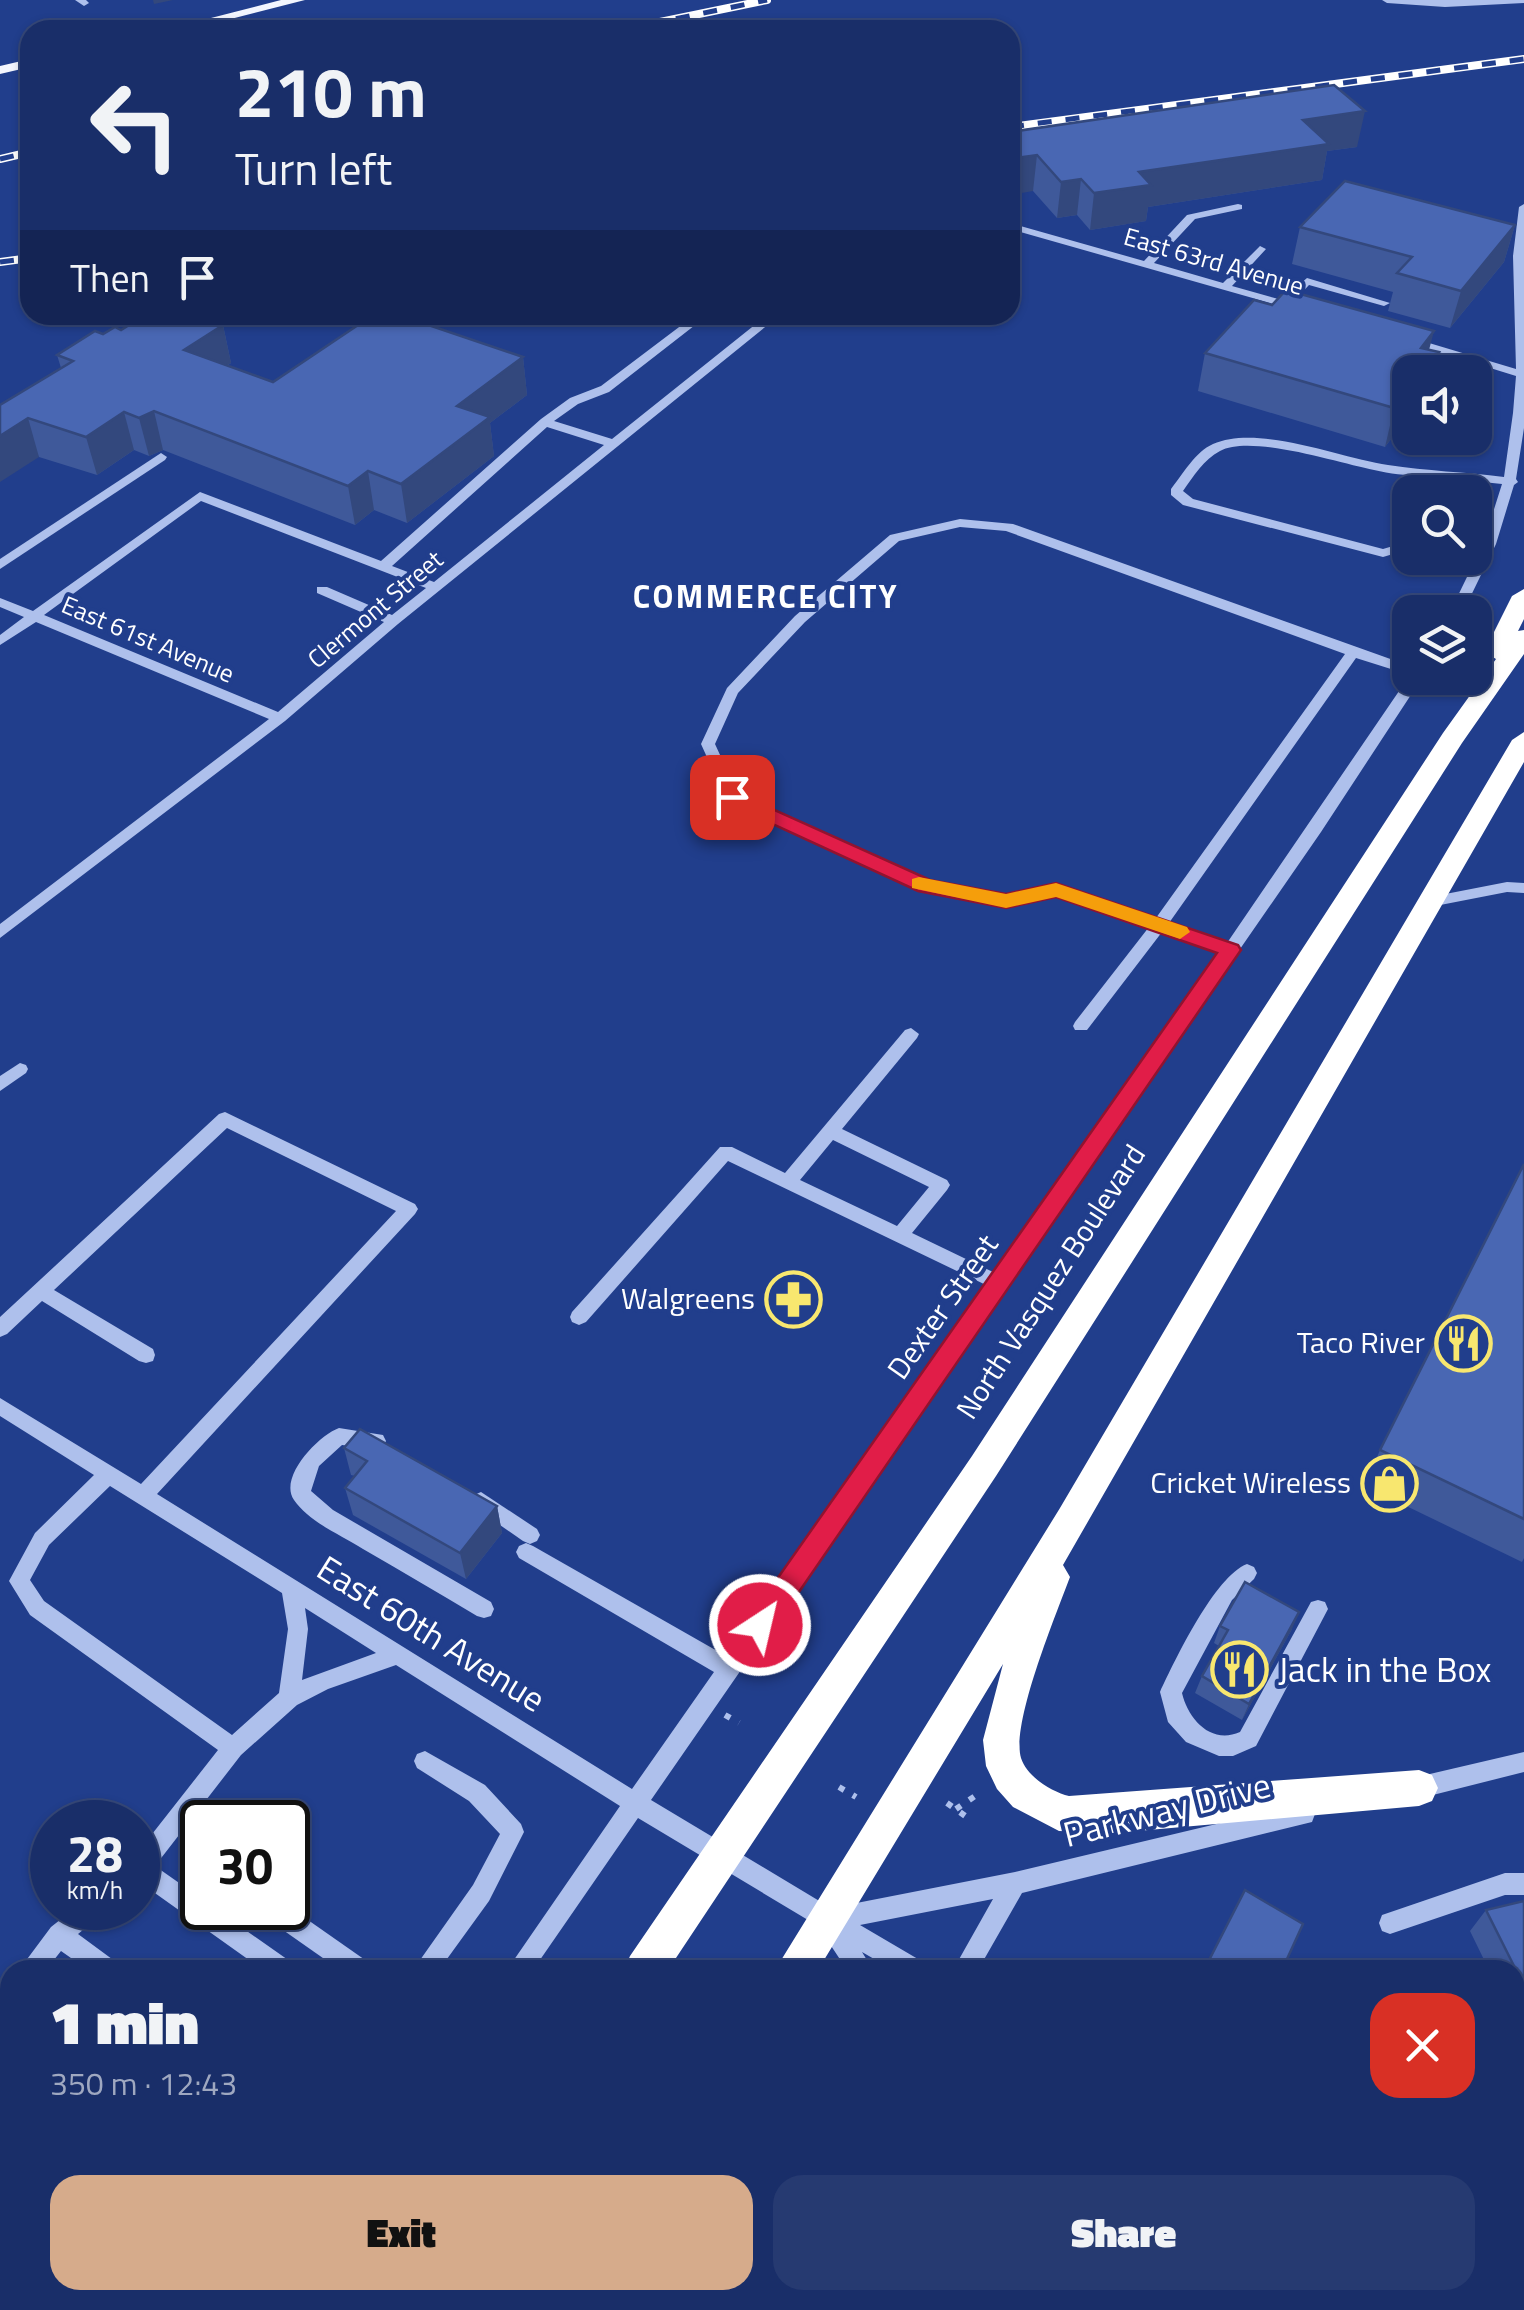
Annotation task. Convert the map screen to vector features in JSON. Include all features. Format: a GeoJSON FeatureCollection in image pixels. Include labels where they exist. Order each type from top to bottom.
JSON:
{"type":"FeatureCollection","features":[{"type":"Feature","properties":{"kind":"highway"},"geometry":{"type":"LineString","coordinates":[[1452,739],[1524,596]]}},
{"type":"Feature","properties":{"kind":"highway","name":"North Vasquez Boulevard"},"geometry":{"type":"LineString","coordinates":[[650,1960],[984,1466],[1452,739],[1524,638]]}},
{"type":"Feature","properties":{"kind":"highway"},"geometry":{"type":"LineString","coordinates":[[801,1960],[1072,1519],[1524,740]]}},
{"type":"Feature","properties":{"kind":"highway"},"geometry":{"type":"LineString","coordinates":[[1072,1519],[1025,1651],[1002,1739],[1006,1769],[1031,1798],[1068,1815],[1116,1814],[1419,1788]]}},
{"type":"Feature","properties":{"kind":"main road"},"geometry":{"type":"LineString","coordinates":[[214,20],[298,0]]}},
{"type":"Feature","properties":{"kind":"street"},"geometry":{"type":"LineString","coordinates":[[1388,0],[1445,4],[1524,0]]}},
{"type":"Feature","properties":{"kind":"street"},"geometry":{"type":"LineString","coordinates":[[1466,595],[1483,565],[1512,482],[1521,374],[1517,234],[1524,207]]}},
{"type":"Feature","properties":{"kind":"street"},"geometry":{"type":"LineString","coordinates":[[1146,265],[1191,217],[1238,208]]}},
{"type":"Feature","properties":{"kind":"street","name":"East 63rd Avenue"},"geometry":{"type":"LineString","coordinates":[[1020,229],[1303,310]]}},
{"type":"Feature","properties":{"kind":"street"},"geometry":{"type":"LineString","coordinates":[[1225,287],[1260,250]]}},
{"type":"Feature","properties":{"kind":"street"},"geometry":{"type":"LineString","coordinates":[[1285,304],[1307,281],[1384,303]]}},
{"type":"Feature","properties":{"kind":"street"},"geometry":{"type":"LineString","coordinates":[[382,567],[545,422],[574,401],[604,389],[689,325]]}},
{"type":"Feature","properties":{"kind":"street","name":"Clermont Street"},"geometry":{"type":"LineString","coordinates":[[0,932],[280,718],[393,621],[762,325]]}},
{"type":"Feature","properties":{"kind":"street"},"geometry":{"type":"LineString","coordinates":[[1394,336],[1521,374]]}},
{"type":"Feature","properties":{"kind":"street"},"geometry":{"type":"LineString","coordinates":[[545,422],[614,444]]}},
{"type":"Feature","properties":{"kind":"street"},"geometry":{"type":"LineString","coordinates":[[502,440],[520,444]]}},
{"type":"Feature","properties":{"kind":"street"},"geometry":{"type":"LineString","coordinates":[[1392,550],[1383,553],[1188,502],[1176,492],[1207,454],[1218,446],[1238,442],[1258,442],[1352,464],[1512,482]]}},
{"type":"Feature","properties":{"kind":"street"},"geometry":{"type":"LineString","coordinates":[[0,565],[161,456]]}},
{"type":"Feature","properties":{"kind":"street"},"geometry":{"type":"LineString","coordinates":[[0,641],[200,496],[435,587]]}},
{"type":"Feature","properties":{"kind":"street"},"geometry":{"type":"LineString","coordinates":[[1230,950],[1056,890],[1006,901],[925,886],[732,797],[708,744],[732,691],[800,619],[895,538],[960,523],[1008,527],[1392,665]]}},
{"type":"Feature","properties":{"kind":"street"},"geometry":{"type":"LineString","coordinates":[[322,590],[393,621]]}},
{"type":"Feature","properties":{"kind":"street","name":"East 61st Avenue"},"geometry":{"type":"LineString","coordinates":[[0,602],[280,718]]}},
{"type":"Feature","properties":{"kind":"street"},"geometry":{"type":"LineString","coordinates":[[1082,1026],[1160,924],[1354,652]]}},
{"type":"Feature","properties":{"kind":"street","name":"Dexter Street"},"geometry":{"type":"LineString","coordinates":[[526,1960],[1403,695]]}},
{"type":"Feature","properties":{"kind":"street"},"geometry":{"type":"LineString","coordinates":[[1430,902],[1524,888]]}},
{"type":"Feature","properties":{"kind":"street"},"geometry":{"type":"LineString","coordinates":[[788,1182],[911,1034]]}},
{"type":"Feature","properties":{"kind":"street"},"geometry":{"type":"LineString","coordinates":[[0,1085],[20,1068]]}},
{"type":"Feature","properties":{"kind":"street"},"geometry":{"type":"LineString","coordinates":[[0,1329],[225,1119],[409,1209],[142,1495]]}},
{"type":"Feature","properties":{"kind":"street"},"geometry":{"type":"LineString","coordinates":[[830,1131],[941,1185],[900,1236]]}},
{"type":"Feature","properties":{"kind":"street"},"geometry":{"type":"LineString","coordinates":[[579,1317],[726,1152],[999,1283]]}},
{"type":"Feature","properties":{"kind":"street"},"geometry":{"type":"LineString","coordinates":[[41,1291],[146,1355]]}},
{"type":"Feature","properties":{"kind":"street","name":"East 60th Avenue"},"geometry":{"type":"LineString","coordinates":[[0,1406],[718,1855],[896,1960]]}},
{"type":"Feature","properties":{"kind":"street"},"geometry":{"type":"LineString","coordinates":[[402,1456],[371,1438],[339,1436],[316,1451],[302,1474],[300,1494],[326,1516],[484,1609]]}},
{"type":"Feature","properties":{"kind":"street"},"geometry":{"type":"LineString","coordinates":[[109,1474],[42,1540],[19,1582],[37,1608],[233,1748]]}},
{"type":"Feature","properties":{"kind":"street"},"geometry":{"type":"LineString","coordinates":[[462,1491],[528,1543],[728,1669]]}},
{"type":"Feature","properties":{"kind":"street"},"geometry":{"type":"LineString","coordinates":[[1247,1573],[1225,1593],[1172,1692],[1176,1715],[1207,1743],[1233,1746],[1254,1732],[1318,1609]]}},
{"type":"Feature","properties":{"kind":"street"},"geometry":{"type":"LineString","coordinates":[[289,1698],[298,1629],[291,1588]]}},
{"type":"Feature","properties":{"kind":"street"},"geometry":{"type":"LineString","coordinates":[[160,1841],[233,1748],[289,1698],[322,1681],[398,1655]]}},
{"type":"Feature","properties":{"kind":"street"},"geometry":{"type":"LineString","coordinates":[[425,1761],[477,1792],[512,1832],[481,1893],[432,1960]]}},
{"type":"Feature","properties":{"kind":"street","name":"Parkway Drive"},"geometry":{"type":"LineString","coordinates":[[826,1920],[1015,1883],[1524,1762]]}},
{"type":"Feature","properties":{"kind":"street"},"geometry":{"type":"LineString","coordinates":[[972,1960],[1015,1883]]}},
{"type":"Feature","properties":{"kind":"street"},"geometry":{"type":"LineString","coordinates":[[160,1884],[268,1960]]}},
{"type":"Feature","properties":{"kind":"street"},"geometry":{"type":"LineString","coordinates":[[1390,1923],[1505,1884],[1524,1884]]}},
{"type":"Feature","properties":{"kind":"street","name":"East 60th Avenue"},"geometry":{"type":"LineString","coordinates":[[826,1920],[854,1960]]}},
{"type":"Feature","properties":{"kind":"street"},"geometry":{"type":"LineString","coordinates":[[39,1960],[66,1930]]}},
{"type":"Feature","properties":{"kind":"street"},"geometry":{"type":"LineString","coordinates":[[300,1930],[342,1960]]}},
{"type":"Feature","properties":{"kind":"street"},"geometry":{"type":"LineString","coordinates":[[60,1935],[94,1960]]}},
{"type":"Feature","properties":{"kind":"path"},"geometry":{"type":"LineString","coordinates":[[838,1787],[856,1797]]}},
{"type":"Feature","properties":{"kind":"path"},"geometry":{"type":"LineString","coordinates":[[956,1809],[978,1794]]}},
{"type":"Feature","properties":{"kind":"path"},"geometry":{"type":"LineString","coordinates":[[947,1803],[971,1820]]}},
{"type":"Feature","properties":{"kind":"building"},"geometry":{"type":"Polygon","coordinates":[[[1334,85],[1365,111],[1303,120],[1329,144],[1139,172],[1151,185],[1094,193],[1081,179],[1061,182],[1037,155],[1020,158],[1020,131],[1334,85]]]}},
{"type":"Feature","properties":{"kind":"building"},"geometry":{"type":"Polygon","coordinates":[[[1345,181],[1515,225],[1461,291],[1397,273],[1412,257],[1300,227],[1345,181]]]}},
{"type":"Feature","properties":{"kind":"building"},"geometry":{"type":"Polygon","coordinates":[[[1286,290],[1434,331],[1421,348],[1439,352],[1392,355],[1392,407],[1205,353],[1254,300],[1272,305],[1286,290]]]}},
{"type":"Feature","properties":{"kind":"building"},"geometry":{"type":"Polygon","coordinates":[[[129,325],[223,325],[184,350],[273,382],[358,325],[429,325],[523,357],[457,406],[490,417],[401,484],[368,471],[348,486],[154,411],[139,418],[124,412],[86,437],[28,418],[0,436],[0,405],[73,361],[57,355],[95,331],[103,334],[115,327],[121,330],[129,325]]]}},
{"type":"Feature","properties":{"kind":"building"},"geometry":{"type":"Polygon","coordinates":[[[1524,1164],[1524,1519],[1380,1450],[1524,1164]]]}},
{"type":"Feature","properties":{"kind":"building"},"geometry":{"type":"Polygon","coordinates":[[[360,1429],[497,1506],[460,1553],[345,1488],[367,1461],[344,1448],[360,1429]]]}},
{"type":"Feature","properties":{"kind":"building","name":"Jack in the Box"},"geometry":{"type":"Polygon","coordinates":[[[1245,1582],[1299,1612],[1249,1704],[1202,1676],[1228,1630],[1220,1626],[1245,1582]]]}},
{"type":"Feature","properties":{"kind":"building"},"geometry":{"type":"Polygon","coordinates":[[[1245,1890],[1303,1924],[1287,1960],[1209,1960],[1245,1890]]]}},
{"type":"Feature","properties":{"kind":"building"},"geometry":{"type":"Polygon","coordinates":[[[1524,1901],[1524,1960],[1511,1960],[1486,1910],[1524,1901]]]}},
{"type":"Feature","properties":{"kind":"railway"},"geometry":{"type":"LineString","coordinates":[[670,20],[767,0]]}},
{"type":"Feature","properties":{"kind":"railway"},"geometry":{"type":"LineString","coordinates":[[1020,126],[1524,59]]}},
{"type":"Feature","properties":{"kind":"railway"},"geometry":{"type":"LineString","coordinates":[[0,159],[20,154]]}},
{"type":"Feature","properties":{"kind":"railway"},"geometry":{"type":"LineString","coordinates":[[0,262],[20,259]]}},
{"type":"Feature","properties":{"kind":"slow traffic"},"geometry":{"type":"LineString","coordinates":[[919,883],[1006,901],[1056,890],[1180,932]]}},
{"type":"Feature","properties":{"kind":"place","name":"Walgreens"},"geometry":{"type":"Point","coordinates":[794,1299]}},
{"type":"Feature","properties":{"kind":"place","name":"Taco River"},"geometry":{"type":"Point","coordinates":[1464,1343]}},
{"type":"Feature","properties":{"kind":"place","name":"Cricket Wireless"},"geometry":{"type":"Point","coordinates":[1390,1483]}},
{"type":"Feature","properties":{"kind":"place","name":"Jack in the Box"},"geometry":{"type":"Point","coordinates":[1239,1670]}},
{"type":"Feature","properties":{"kind":"district","name":"COMMERCE CITY"},"geometry":{"type":"Point","coordinates":[766,597]}},
{"type":"Feature","properties":{"kind":"route"},"geometry":{"type":"LineString","coordinates":[[732,797],[925,886],[1006,901],[1056,890],[1230,950],[760,1625]]}}]}
